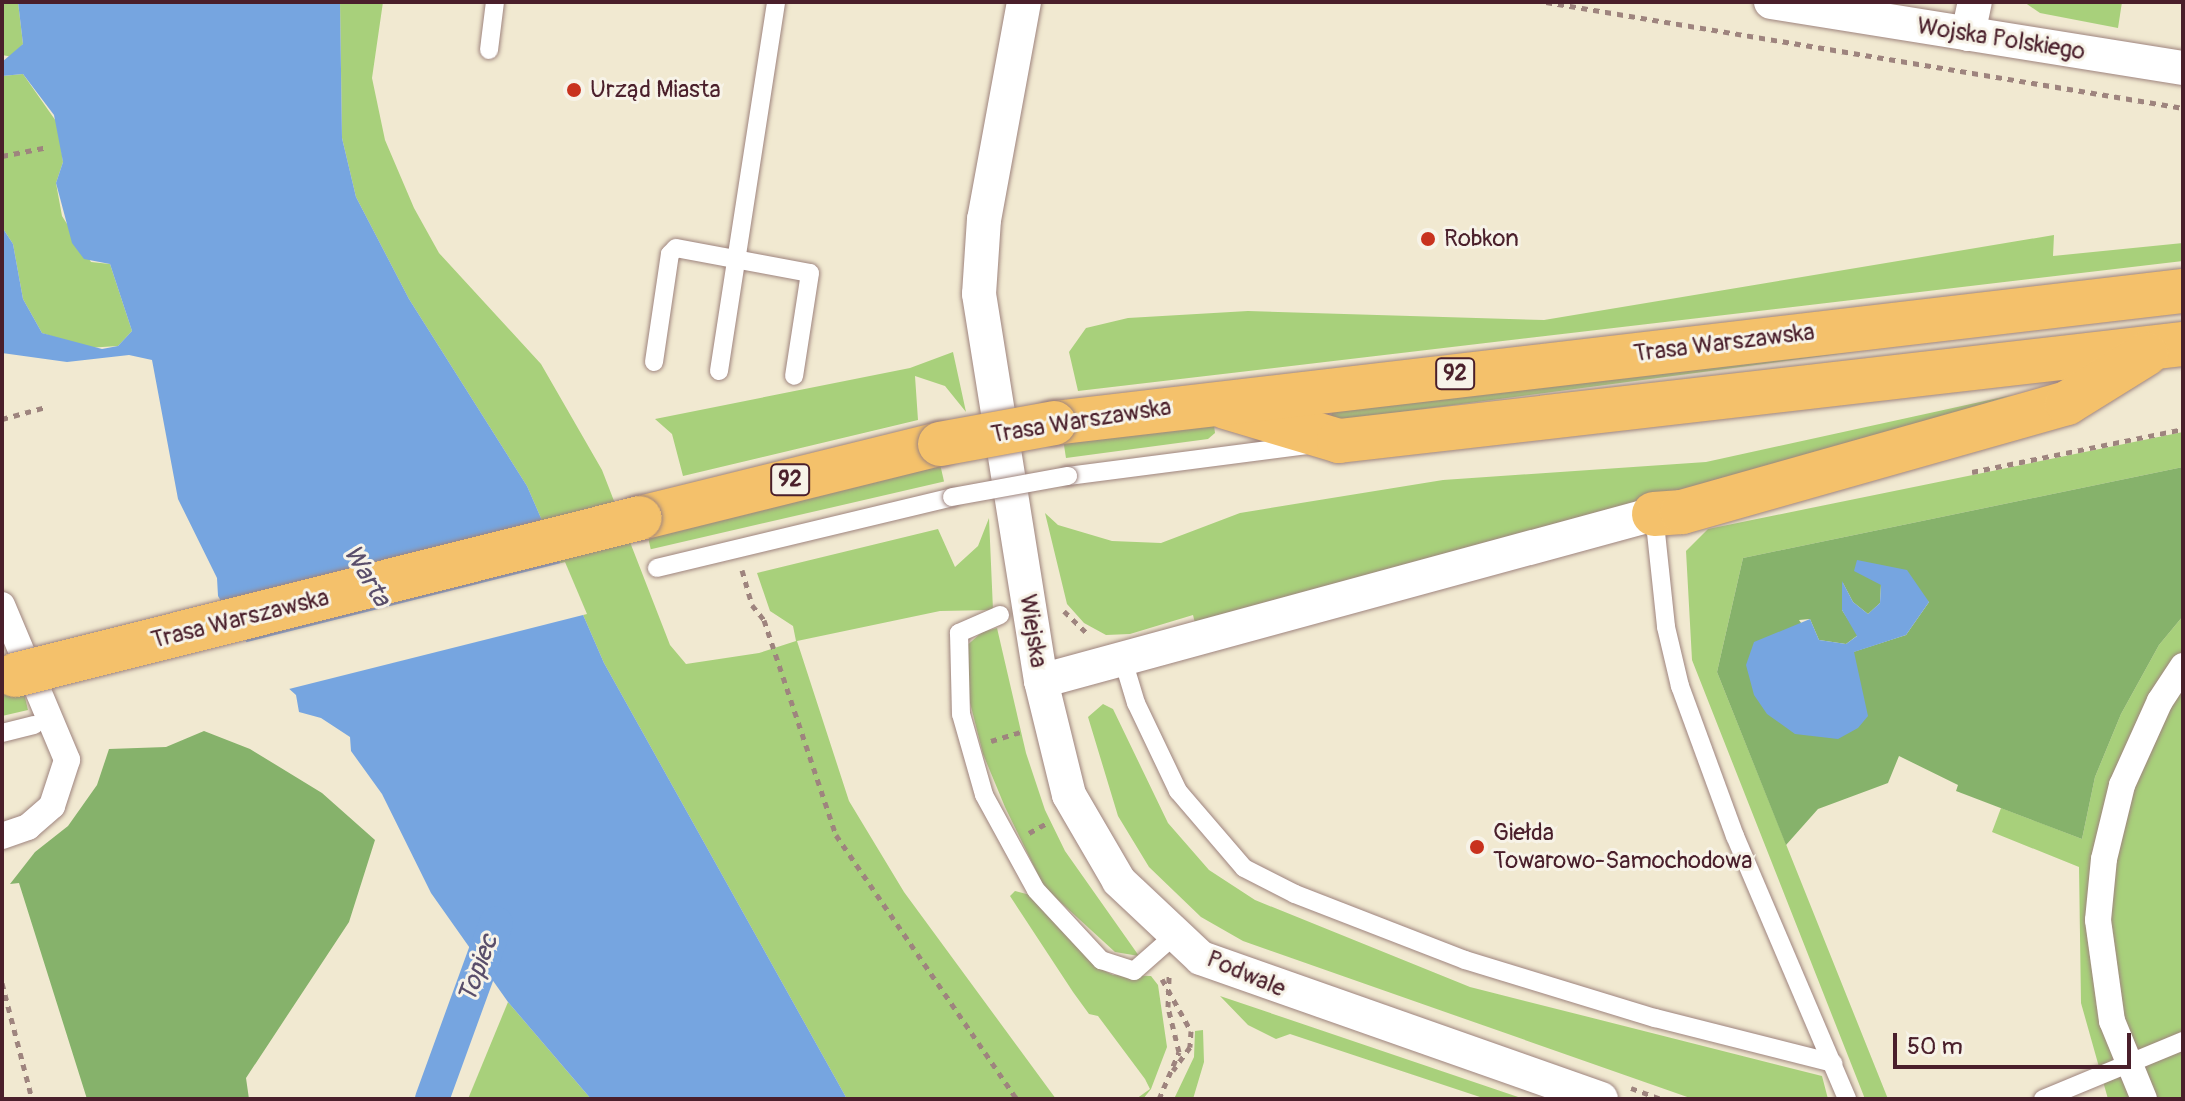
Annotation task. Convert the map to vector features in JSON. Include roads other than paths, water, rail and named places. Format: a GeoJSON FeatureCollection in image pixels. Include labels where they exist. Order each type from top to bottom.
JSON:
{"type":"FeatureCollection","features":[{"type":"Feature","properties":{"kind":"main road","name":"Trasa Warszawska"},"geometry":{"type":"LineString","coordinates":[[9,677],[940,444],[1054,423],[1208,402],[2183,291]]}},
{"type":"Feature","properties":{"kind":"main road","name":"92"},"geometry":{"type":"LineString","coordinates":[[1339,441],[2171,345]]}},
{"type":"Feature","properties":{"kind":"main road"},"geometry":{"type":"LineString","coordinates":[[1654,514],[1682,512],[2067,403],[2171,345]]}},
{"type":"Feature","properties":{"kind":"main road"},"geometry":{"type":"LineString","coordinates":[[1208,402],[1339,441]]}},
{"type":"Feature","properties":{"kind":"street","name":"Wiejska"},"geometry":{"type":"LineString","coordinates":[[1024,2],[984,219],[979,294],[1041,681],[1654,514]]}},
{"type":"Feature","properties":{"kind":"street","name":"Wojska Polskiego"},"geometry":{"type":"LineString","coordinates":[[1771,2],[1971,18],[2183,68]]}},
{"type":"Feature","properties":{"kind":"street"},"geometry":{"type":"LineString","coordinates":[[2,605],[67,760],[52,806],[28,827],[2,836]]}},
{"type":"Feature","properties":{"kind":"street"},"geometry":{"type":"LineString","coordinates":[[2144,1099],[2112,1021],[2098,920],[2104,859],[2122,785],[2160,701],[2183,666]]}},
{"type":"Feature","properties":{"kind":"street","name":"Podwale"},"geometry":{"type":"LineString","coordinates":[[1041,681],[1069,795],[1119,881],[1201,958],[1293,994],[1610,1092]]}},
{"type":"Feature","properties":{"kind":"lane"},"geometry":{"type":"LineString","coordinates":[[489,50],[495,2]]}},
{"type":"Feature","properties":{"kind":"lane"},"geometry":{"type":"LineString","coordinates":[[719,371],[776,2]]}},
{"type":"Feature","properties":{"kind":"lane"},"geometry":{"type":"LineString","coordinates":[[654,362],[670,254],[676,248],[810,273],[794,376]]}},
{"type":"Feature","properties":{"kind":"lane"},"geometry":{"type":"LineString","coordinates":[[1225,454],[1341,387]]}},
{"type":"Feature","properties":{"kind":"lane","name":"92"},"geometry":{"type":"LineString","coordinates":[[657,568],[952,497],[1068,476],[1339,441]]}},
{"type":"Feature","properties":{"kind":"lane"},"geometry":{"type":"LineString","coordinates":[[1654,514],[1666,627],[1680,686],[1735,836],[1847,1099]]}},
{"type":"Feature","properties":{"kind":"lane"},"geometry":{"type":"LineString","coordinates":[[1000,615],[959,633],[961,714],[984,795],[1030,878],[1101,960],[1134,971],[1176,934]]}},
{"type":"Feature","properties":{"kind":"lane"},"geometry":{"type":"LineString","coordinates":[[1123,660],[1136,703],[1178,791],[1244,868],[1295,894],[1465,960],[1655,1018],[1833,1063]]}},
{"type":"Feature","properties":{"kind":"lane"},"geometry":{"type":"LineString","coordinates":[[2,733],[34,725]]}},
{"type":"Feature","properties":{"kind":"lane"},"geometry":{"type":"LineString","coordinates":[[2043,1099],[2183,1041]]}},
{"type":"Feature","properties":{"kind":"water","name":"Warta"},"geometry":{"type":"Polygon","coordinates":[[[18,2],[340,2],[342,138],[356,197],[409,299],[527,486],[604,663],[847,1099],[591,1099],[508,1002],[431,893],[382,794],[351,751],[350,737],[321,718],[299,712],[296,695],[258,661],[218,596],[217,578],[178,499],[152,360],[129,355],[67,362],[2,353],[2,227],[13,244],[23,299],[42,333],[102,349],[118,346],[132,331],[110,264],[84,259],[72,243],[56,183],[63,162],[54,115],[23,74],[2,76],[2,62],[23,44],[18,2]]]}},
{"type":"Feature","properties":{"kind":"water"},"geometry":{"type":"Polygon","coordinates":[[[1857,560],[1907,570],[1929,602],[1906,635],[1854,652],[1868,716],[1858,728],[1838,739],[1795,734],[1767,714],[1754,695],[1746,665],[1754,642],[1810,619],[1819,640],[1846,644],[1857,636],[1842,610],[1842,581],[1853,602],[1868,614],[1880,603],[1881,585],[1854,571],[1857,560]]]}},
{"type":"Feature","properties":{"kind":"waterway","name":"Topiec"},"geometry":{"type":"LineString","coordinates":[[432,1099],[496,923]]}},
{"type":"Feature","properties":{"kind":"place","name":"Urząd Miasta"},"geometry":{"type":"Point","coordinates":[574,90]}},
{"type":"Feature","properties":{"kind":"place","name":"Robkon"},"geometry":{"type":"Point","coordinates":[1428,239]}},
{"type":"Feature","properties":{"kind":"place","name":"Giełda Towarowo-Samochodowa"},"geometry":{"type":"Point","coordinates":[1477,847]}}]}
